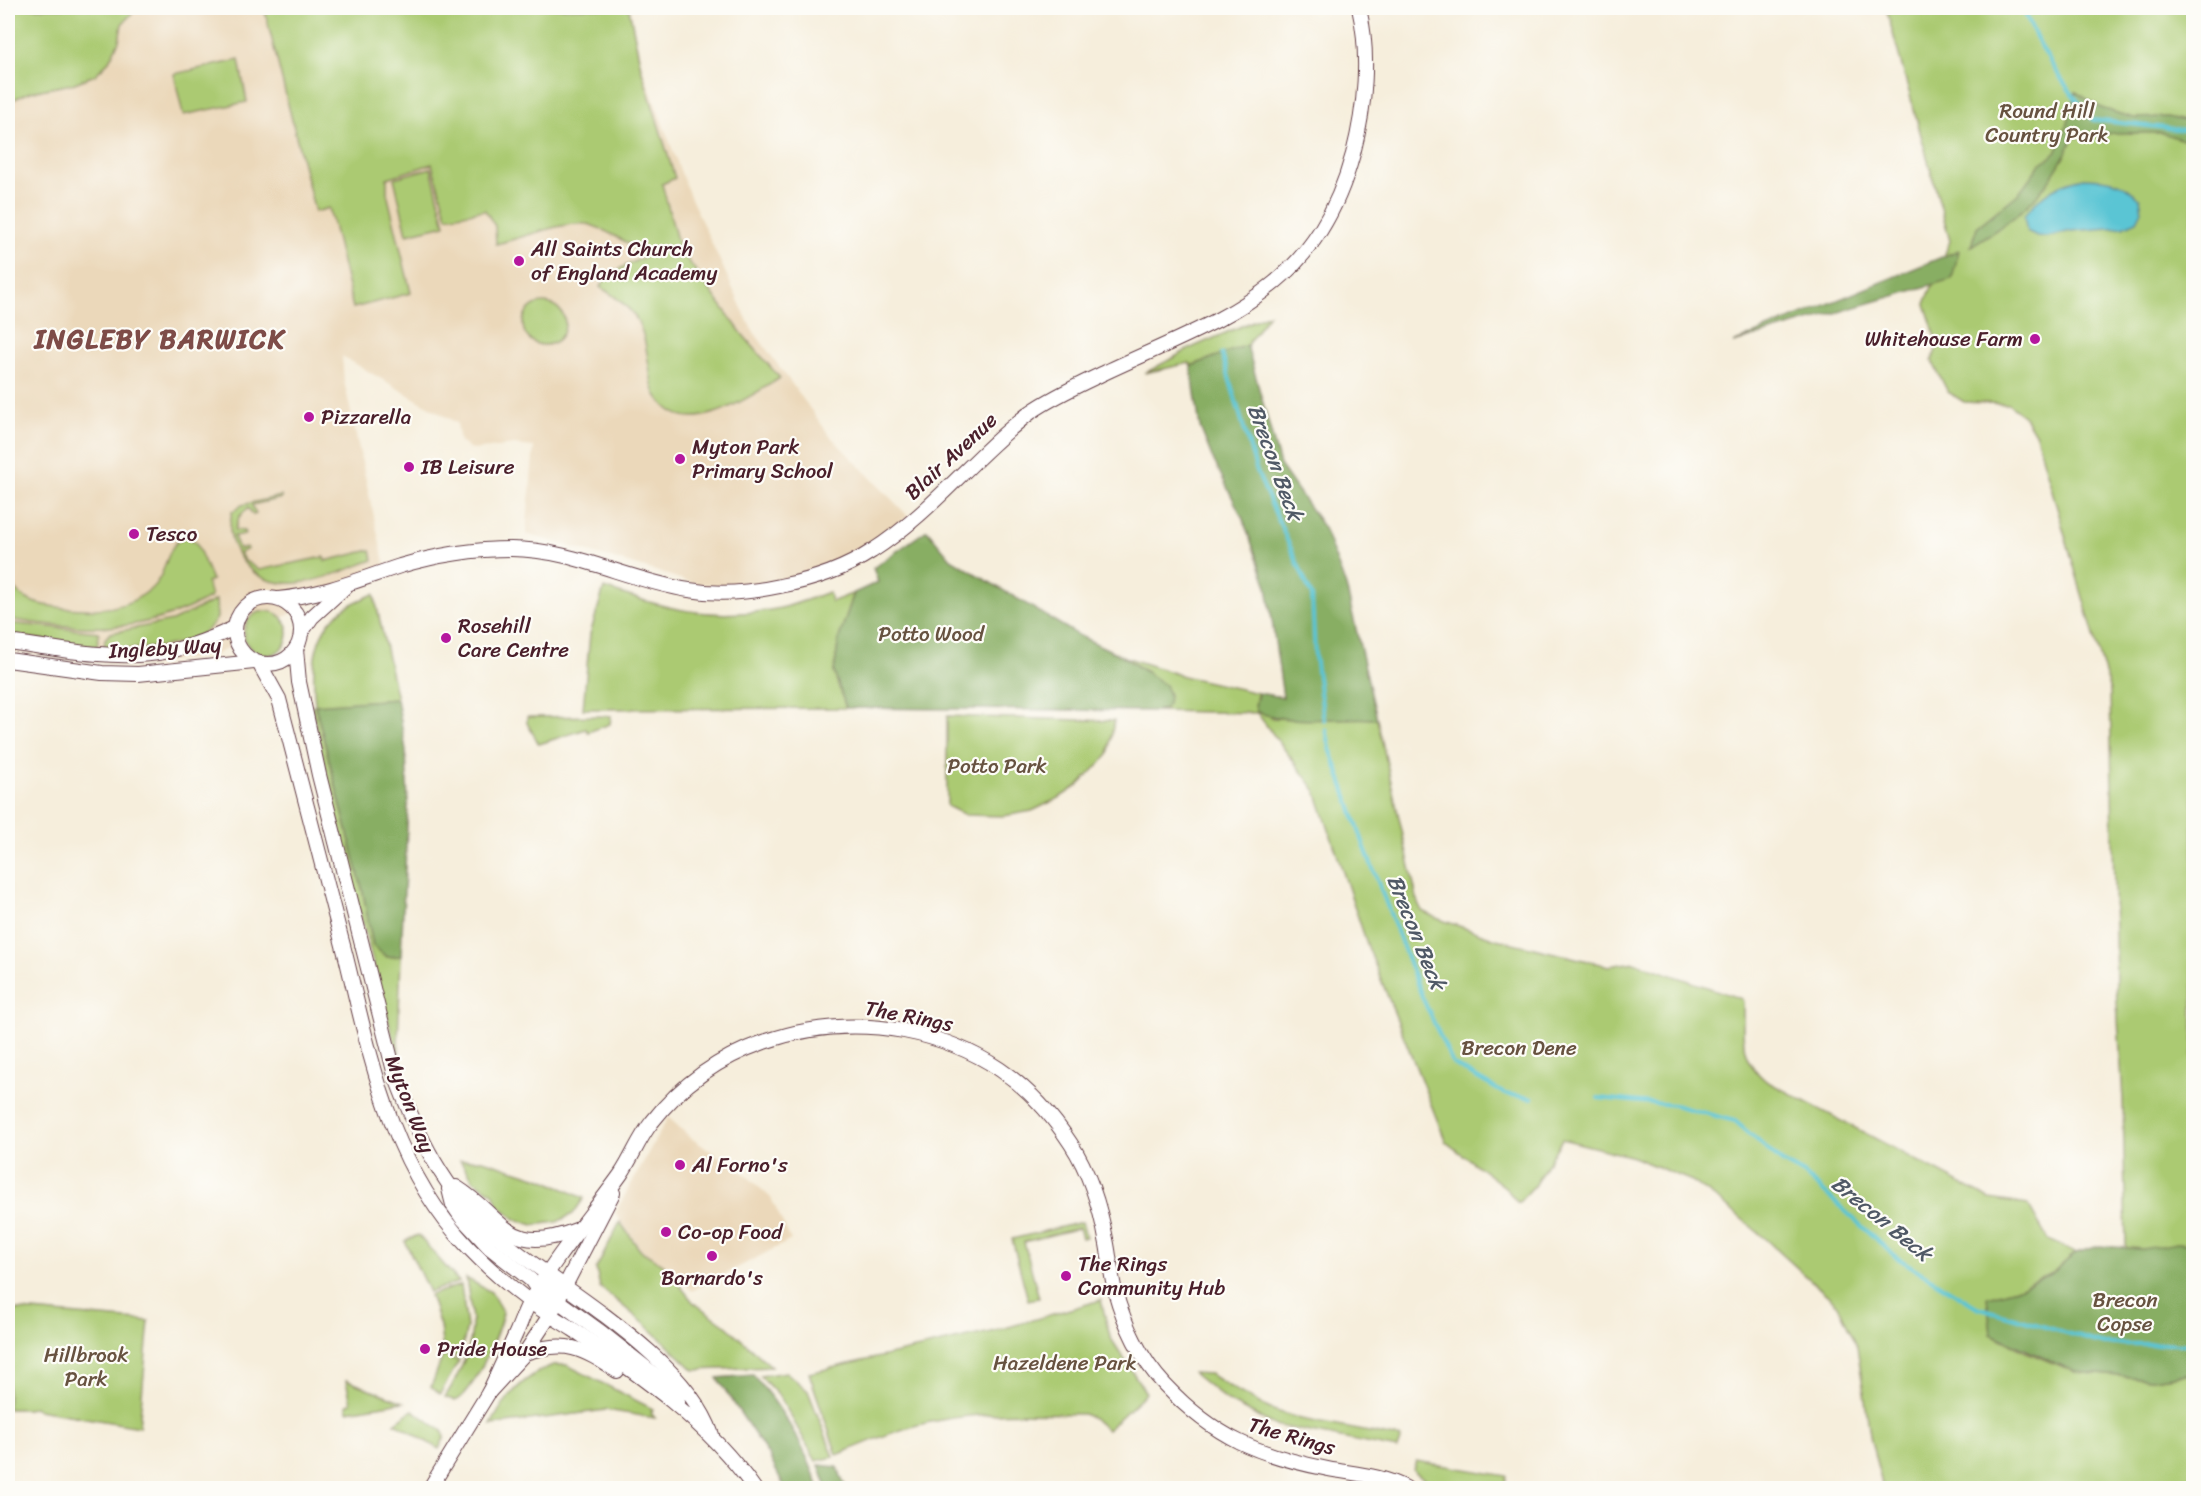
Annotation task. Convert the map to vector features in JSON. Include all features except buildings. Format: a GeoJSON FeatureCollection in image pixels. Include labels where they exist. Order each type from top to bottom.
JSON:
{"type":"FeatureCollection","features":[{"type":"Feature","properties":{"kind":"street","name":"Blair Avenue"},"geometry":{"type":"LineString","coordinates":[[278,599],[299,597],[346,586],[403,565],[445,554],[485,549],[517,549],[550,553],[691,591],[736,592],[777,587],[806,580],[842,567],[872,551],[916,518],[1006,433],[1033,411],[1071,389],[1225,317],[1272,287],[1298,262],[1318,236],[1333,209],[1345,183],[1357,138],[1364,96],[1364,46],[1359,8]]}},
{"type":"Feature","properties":{"kind":"street","name":"Blair Avenue"},"geometry":{"type":"LineString","coordinates":[[301,633],[312,617],[346,586]]}},
{"type":"Feature","properties":{"kind":"street"},"geometry":{"type":"LineString","coordinates":[[261,598],[278,599],[285,602],[298,616],[301,633],[296,649],[288,658],[277,663],[257,663],[240,651],[236,643],[234,628],[238,615],[251,602],[261,598]]}},
{"type":"Feature","properties":{"kind":"street","name":"Ingleby Way"},"geometry":{"type":"LineString","coordinates":[[8,642],[100,653],[150,654],[194,645],[234,628]]}},
{"type":"Feature","properties":{"kind":"street","name":"Myton Way"},"geometry":{"type":"LineString","coordinates":[[296,649],[299,682],[319,775],[395,1075],[420,1136],[447,1182],[493,1233],[548,1273]]}},
{"type":"Feature","properties":{"kind":"street","name":"Ingleby Way"},"geometry":{"type":"LineString","coordinates":[[8,660],[102,673],[138,674],[257,663]]}},
{"type":"Feature","properties":{"kind":"street","name":"Myton Way"},"geometry":{"type":"LineString","coordinates":[[257,663],[279,699],[346,957],[366,1044],[389,1117],[412,1168],[434,1207],[469,1249],[549,1294],[581,1299],[632,1338],[675,1377],[702,1412],[713,1437]]}},
{"type":"Feature","properties":{"kind":"street","name":"The Rings"},"geometry":{"type":"LineString","coordinates":[[489,1392],[519,1328],[580,1261],[623,1171],[651,1123],[686,1085],[719,1063],[763,1041],[805,1030],[847,1026],[884,1028],[921,1035],[960,1047],[1009,1074],[1048,1112],[1073,1147],[1096,1198],[1107,1241],[1115,1291],[1130,1331],[1145,1359],[1163,1383],[1200,1419],[1230,1439],[1258,1451],[1292,1462],[1389,1479],[1406,1488]]}},
{"type":"Feature","properties":{"kind":"street","name":"The Rings"},"geometry":{"type":"LineString","coordinates":[[548,1273],[623,1171]]}},
{"type":"Feature","properties":{"kind":"street"},"geometry":{"type":"LineString","coordinates":[[447,1182],[472,1197],[494,1220],[523,1238],[549,1239],[581,1228]]}},
{"type":"Feature","properties":{"kind":"street"},"geometry":{"type":"LineString","coordinates":[[447,1182],[453,1205],[489,1247],[665,1383],[689,1416]]}},
{"type":"Feature","properties":{"kind":"street"},"geometry":{"type":"LineString","coordinates":[[548,1273],[549,1294]]}},
{"type":"Feature","properties":{"kind":"street","name":"Myton Way"},"geometry":{"type":"LineString","coordinates":[[549,1294],[550,1315],[689,1416],[713,1437],[754,1488]]}},
{"type":"Feature","properties":{"kind":"street"},"geometry":{"type":"LineString","coordinates":[[430,1488],[489,1392],[525,1353],[550,1315]]}},
{"type":"Feature","properties":{"kind":"street"},"geometry":{"type":"LineString","coordinates":[[525,1353],[542,1347],[569,1347],[585,1351],[626,1377],[649,1385]]}},
{"type":"Feature","properties":{"kind":"shaded area"},"geometry":{"type":"Polygon","coordinates":[[[137,8],[630,8],[642,68],[689,194],[751,328],[830,436],[908,516],[868,548],[818,573],[748,588],[692,583],[526,534],[534,447],[514,445],[472,450],[460,442],[457,423],[342,356],[344,381],[386,571],[347,586],[271,623],[213,656],[128,664],[8,650],[8,102],[30,92],[72,84],[119,41],[122,24],[137,8]]]}},
{"type":"Feature","properties":{"kind":"shaded area"},"geometry":{"type":"Polygon","coordinates":[[[668,1117],[691,1138],[746,1175],[771,1198],[791,1240],[692,1291],[673,1272],[641,1249],[615,1213],[668,1117]]]}},
{"type":"Feature","properties":{"kind":"green space"},"geometry":{"type":"Polygon","coordinates":[[[8,8],[137,8],[122,24],[119,41],[109,61],[95,75],[72,84],[30,92],[8,102],[8,8]]]}},
{"type":"Feature","properties":{"kind":"green space"},"geometry":{"type":"Polygon","coordinates":[[[264,8],[629,8],[641,68],[675,178],[662,184],[679,248],[743,335],[780,378],[723,410],[691,417],[677,414],[665,406],[655,393],[644,337],[634,315],[626,306],[600,287],[609,274],[648,255],[608,232],[586,224],[565,225],[496,244],[495,226],[485,210],[447,217],[432,164],[387,178],[387,193],[411,293],[353,308],[329,208],[315,212],[264,8]]]}},
{"type":"Feature","properties":{"kind":"green space","name":"Round Hill Country Park"},"geometry":{"type":"Polygon","coordinates":[[[1886,8],[2193,8],[2193,1247],[2126,1248],[2123,1100],[2116,986],[2110,691],[2036,435],[2025,417],[2008,404],[1964,402],[1948,392],[1932,361],[1938,344],[1925,304],[1950,241],[1886,8]]]}},
{"type":"Feature","properties":{"kind":"green space"},"geometry":{"type":"Polygon","coordinates":[[[239,60],[247,102],[183,115],[174,74],[239,60]]]}},
{"type":"Feature","properties":{"kind":"green space"},"geometry":{"type":"Polygon","coordinates":[[[2076,92],[2101,108],[2134,118],[2167,117],[2193,123],[2193,143],[2162,133],[2116,133],[2074,137],[2055,171],[2032,201],[2011,220],[1971,246],[1977,227],[2018,194],[2040,164],[2056,153],[2067,126],[2076,92]]]}},
{"type":"Feature","properties":{"kind":"green space"},"geometry":{"type":"Polygon","coordinates":[[[431,168],[445,225],[407,234],[394,178],[431,168]]]}},
{"type":"Feature","properties":{"kind":"green space"},"geometry":{"type":"Polygon","coordinates":[[[1959,250],[1952,279],[1733,343],[1959,250]]]}},
{"type":"Feature","properties":{"kind":"green space"},"geometry":{"type":"Polygon","coordinates":[[[544,303],[559,309],[565,324],[559,339],[544,345],[529,339],[523,324],[529,309],[544,303]]]}},
{"type":"Feature","properties":{"kind":"green space"},"geometry":{"type":"Polygon","coordinates":[[[1269,314],[1247,345],[1191,366],[1190,363],[1145,373],[1191,348],[1269,314]]]}},
{"type":"Feature","properties":{"kind":"green space"},"geometry":{"type":"Polygon","coordinates":[[[1247,345],[1280,465],[1324,528],[1346,586],[1377,719],[1301,720],[1257,712],[1255,706],[1258,693],[1283,697],[1267,586],[1243,519],[1212,457],[1200,427],[1191,366],[1247,345]]]}},
{"type":"Feature","properties":{"kind":"green space"},"geometry":{"type":"Polygon","coordinates":[[[281,496],[282,498],[252,505],[256,514],[253,515],[248,508],[239,517],[235,530],[244,531],[245,534],[234,536],[239,549],[247,547],[248,549],[240,553],[244,560],[259,570],[324,557],[325,561],[371,550],[373,560],[321,579],[302,582],[284,583],[268,580],[252,571],[239,556],[234,545],[230,529],[232,512],[242,505],[281,496]]]}},
{"type":"Feature","properties":{"kind":"green space","name":"Potto Wood"},"geometry":{"type":"Polygon","coordinates":[[[927,530],[951,559],[1078,635],[1122,656],[1165,685],[1169,695],[1168,704],[1164,709],[1156,711],[846,708],[834,672],[839,638],[854,593],[878,582],[873,568],[927,530]]]}},
{"type":"Feature","properties":{"kind":"green space"},"geometry":{"type":"Polygon","coordinates":[[[187,537],[196,542],[212,580],[207,582],[211,597],[186,609],[161,618],[112,627],[61,626],[8,619],[8,584],[10,582],[27,599],[49,606],[100,609],[132,601],[152,588],[161,575],[174,545],[187,537]]]}},
{"type":"Feature","properties":{"kind":"green space"},"geometry":{"type":"Polygon","coordinates":[[[604,588],[668,607],[729,614],[782,608],[829,592],[831,602],[854,593],[839,638],[834,672],[846,708],[583,709],[590,634],[604,588]]]}},
{"type":"Feature","properties":{"kind":"green space"},"geometry":{"type":"Polygon","coordinates":[[[374,594],[397,699],[315,706],[363,892],[373,946],[387,957],[401,956],[398,1042],[401,1069],[353,886],[311,706],[315,705],[316,654],[324,631],[331,620],[345,608],[374,594]]]}},
{"type":"Feature","properties":{"kind":"green space"},"geometry":{"type":"Polygon","coordinates":[[[216,600],[217,618],[208,629],[196,637],[166,646],[104,649],[105,639],[110,633],[172,621],[216,600]]]}},
{"type":"Feature","properties":{"kind":"green space"},"geometry":{"type":"Polygon","coordinates":[[[266,611],[281,618],[288,633],[281,648],[266,655],[251,648],[244,633],[251,618],[266,611]]]}},
{"type":"Feature","properties":{"kind":"green space"},"geometry":{"type":"Polygon","coordinates":[[[8,623],[99,632],[97,647],[8,635],[8,623]]]}},
{"type":"Feature","properties":{"kind":"green space","name":"Brecon Dene"},"geometry":{"type":"Polygon","coordinates":[[[1122,656],[1183,676],[1258,693],[1256,698],[1272,718],[1377,719],[1418,903],[1422,911],[1496,939],[1609,966],[1634,962],[1742,999],[1746,1054],[1750,1063],[1766,1081],[1990,1199],[2028,1205],[2048,1240],[2076,1253],[2051,1274],[2016,1289],[1988,1297],[1991,1334],[2024,1351],[2075,1372],[2152,1379],[2193,1373],[2193,1488],[1883,1488],[1871,1441],[1857,1346],[1838,1305],[1761,1235],[1692,1181],[1633,1157],[1562,1139],[1534,1186],[1518,1203],[1505,1187],[1446,1142],[1368,947],[1316,791],[1257,713],[1156,711],[1164,709],[1147,672],[1122,656]]]}},
{"type":"Feature","properties":{"kind":"green space"},"geometry":{"type":"Polygon","coordinates":[[[397,699],[406,750],[408,805],[401,956],[387,957],[373,946],[363,892],[315,705],[397,699]]]}},
{"type":"Feature","properties":{"kind":"green space"},"geometry":{"type":"Polygon","coordinates":[[[611,716],[610,724],[539,744],[527,723],[527,717],[611,716]]]}},
{"type":"Feature","properties":{"kind":"green space","name":"Potto Park"},"geometry":{"type":"Polygon","coordinates":[[[947,716],[1114,721],[1108,755],[1079,785],[1059,798],[1032,811],[1004,816],[965,815],[947,806],[947,716]]]}},
{"type":"Feature","properties":{"kind":"green space"},"geometry":{"type":"Polygon","coordinates":[[[460,1160],[483,1160],[542,1179],[584,1198],[573,1214],[557,1222],[533,1225],[515,1219],[499,1206],[493,1193],[474,1181],[460,1160]]]}},
{"type":"Feature","properties":{"kind":"green space"},"geometry":{"type":"Polygon","coordinates":[[[620,1222],[640,1250],[664,1265],[693,1302],[724,1324],[772,1367],[694,1370],[646,1325],[600,1287],[596,1269],[620,1222]]]}},
{"type":"Feature","properties":{"kind":"green space"},"geometry":{"type":"Polygon","coordinates":[[[1082,1222],[1086,1237],[1082,1238],[1079,1228],[1024,1242],[1039,1298],[1028,1300],[1012,1239],[1082,1222]]]}},
{"type":"Feature","properties":{"kind":"green space"},"geometry":{"type":"Polygon","coordinates":[[[418,1235],[459,1282],[429,1292],[405,1241],[418,1235]]]}},
{"type":"Feature","properties":{"kind":"green space","name":"Brecon Copse"},"geometry":{"type":"Polygon","coordinates":[[[2178,1243],[2193,1245],[2193,1373],[2152,1379],[2075,1372],[1991,1334],[1987,1297],[2016,1289],[2051,1274],[2076,1253],[2099,1246],[2142,1249],[2178,1243]]]}},
{"type":"Feature","properties":{"kind":"green space"},"geometry":{"type":"Polygon","coordinates":[[[466,1278],[491,1292],[503,1313],[491,1348],[477,1375],[470,1387],[455,1401],[445,1397],[464,1361],[472,1331],[466,1278]]]}},
{"type":"Feature","properties":{"kind":"green space"},"geometry":{"type":"Polygon","coordinates":[[[461,1285],[467,1327],[460,1358],[443,1351],[440,1326],[430,1295],[461,1285]]]}},
{"type":"Feature","properties":{"kind":"green space","name":"Hazeldene Park"},"geometry":{"type":"Polygon","coordinates":[[[1101,1300],[1110,1337],[1146,1393],[1107,1430],[1093,1418],[1083,1414],[976,1415],[914,1426],[837,1455],[809,1373],[995,1331],[1101,1300]]]}},
{"type":"Feature","properties":{"kind":"green space","name":"Hillbrook Park"},"geometry":{"type":"Polygon","coordinates":[[[8,1309],[149,1321],[139,1427],[38,1410],[34,1407],[8,1409],[8,1309]]]}},
{"type":"Feature","properties":{"kind":"green space"},"geometry":{"type":"Polygon","coordinates":[[[443,1355],[459,1361],[440,1394],[431,1387],[443,1355]]]}},
{"type":"Feature","properties":{"kind":"green space"},"geometry":{"type":"Polygon","coordinates":[[[553,1365],[567,1365],[653,1409],[651,1413],[655,1418],[606,1410],[491,1425],[502,1406],[516,1389],[533,1375],[553,1365]]]}},
{"type":"Feature","properties":{"kind":"green space"},"geometry":{"type":"Polygon","coordinates":[[[786,1372],[808,1391],[834,1457],[816,1461],[780,1397],[760,1376],[786,1372]]]}},
{"type":"Feature","properties":{"kind":"green space"},"geometry":{"type":"Polygon","coordinates":[[[1193,1373],[1210,1374],[1270,1409],[1301,1419],[1401,1438],[1397,1449],[1274,1425],[1228,1401],[1193,1373]]]}},
{"type":"Feature","properties":{"kind":"green space"},"geometry":{"type":"Polygon","coordinates":[[[753,1375],[792,1428],[819,1488],[785,1488],[769,1456],[717,1378],[753,1375]]]}},
{"type":"Feature","properties":{"kind":"green space"},"geometry":{"type":"Polygon","coordinates":[[[346,1380],[403,1402],[347,1411],[347,1404],[351,1403],[346,1380]]]}},
{"type":"Feature","properties":{"kind":"green space"},"geometry":{"type":"Polygon","coordinates":[[[413,1410],[442,1431],[445,1436],[439,1449],[395,1423],[413,1410]]]}},
{"type":"Feature","properties":{"kind":"green space"},"geometry":{"type":"Polygon","coordinates":[[[1416,1461],[1507,1476],[1504,1488],[1435,1488],[1413,1470],[1416,1461]]]}},
{"type":"Feature","properties":{"kind":"green space"},"geometry":{"type":"Polygon","coordinates":[[[819,1465],[837,1467],[846,1488],[827,1488],[819,1465]]]}},
{"type":"Feature","properties":{"kind":"water"},"geometry":{"type":"Polygon","coordinates":[[[2084,178],[2115,182],[2133,192],[2140,198],[2142,211],[2137,221],[2123,227],[2071,231],[2047,237],[2037,236],[2027,231],[2024,216],[2037,201],[2065,183],[2084,178]]]}},
{"type":"Feature","properties":{"kind":"waterway"},"geometry":{"type":"LineString","coordinates":[[2023,8],[2053,67],[2093,120],[2194,131]]}},
{"type":"Feature","properties":{"kind":"waterway","name":"Brecon Beck"},"geometry":{"type":"LineString","coordinates":[[1222,354],[1257,472],[1312,596],[1315,656],[1324,720]]}},
{"type":"Feature","properties":{"kind":"waterway","name":"Brecon Beck"},"geometry":{"type":"LineString","coordinates":[[1326,729],[1330,748],[1365,848],[1423,999],[1453,1064],[1505,1094],[1532,1098]]}},
{"type":"Feature","properties":{"kind":"waterway","name":"Brecon Beck"},"geometry":{"type":"LineString","coordinates":[[1598,1098],[1674,1105],[1735,1121],[1782,1162],[1804,1174],[1896,1257],[1977,1307],[2104,1344],[2194,1344]]}},
{"type":"Feature","properties":{"kind":"place","name":"All Saints Church of England Academy"},"geometry":{"type":"Point","coordinates":[519,261]}},
{"type":"Feature","properties":{"kind":"place","name":"Whitehouse Farm"},"geometry":{"type":"Point","coordinates":[2035,339]}},
{"type":"Feature","properties":{"kind":"place","name":"Pizzarella"},"geometry":{"type":"Point","coordinates":[309,417]}},
{"type":"Feature","properties":{"kind":"place","name":"Myton Park Primary School"},"geometry":{"type":"Point","coordinates":[680,459]}},
{"type":"Feature","properties":{"kind":"place","name":"IB Leisure"},"geometry":{"type":"Point","coordinates":[409,467]}},
{"type":"Feature","properties":{"kind":"place","name":"Tesco"},"geometry":{"type":"Point","coordinates":[134,534]}},
{"type":"Feature","properties":{"kind":"place","name":"Rosehill Care Centre"},"geometry":{"type":"Point","coordinates":[446,638]}},
{"type":"Feature","properties":{"kind":"place","name":"Al Forno's"},"geometry":{"type":"Point","coordinates":[680,1165]}},
{"type":"Feature","properties":{"kind":"place","name":"Co-op Food"},"geometry":{"type":"Point","coordinates":[666,1232]}},
{"type":"Feature","properties":{"kind":"place","name":"Barnardo's"},"geometry":{"type":"Point","coordinates":[712,1256]}},
{"type":"Feature","properties":{"kind":"place","name":"The Rings Community Hub"},"geometry":{"type":"Point","coordinates":[1066,1276]}},
{"type":"Feature","properties":{"kind":"place","name":"Pride House"},"geometry":{"type":"Point","coordinates":[425,1349]}},
{"type":"Feature","properties":{"kind":"district","name":"INGLEBY BARWICK"},"geometry":{"type":"Point","coordinates":[160,339]}}]}
